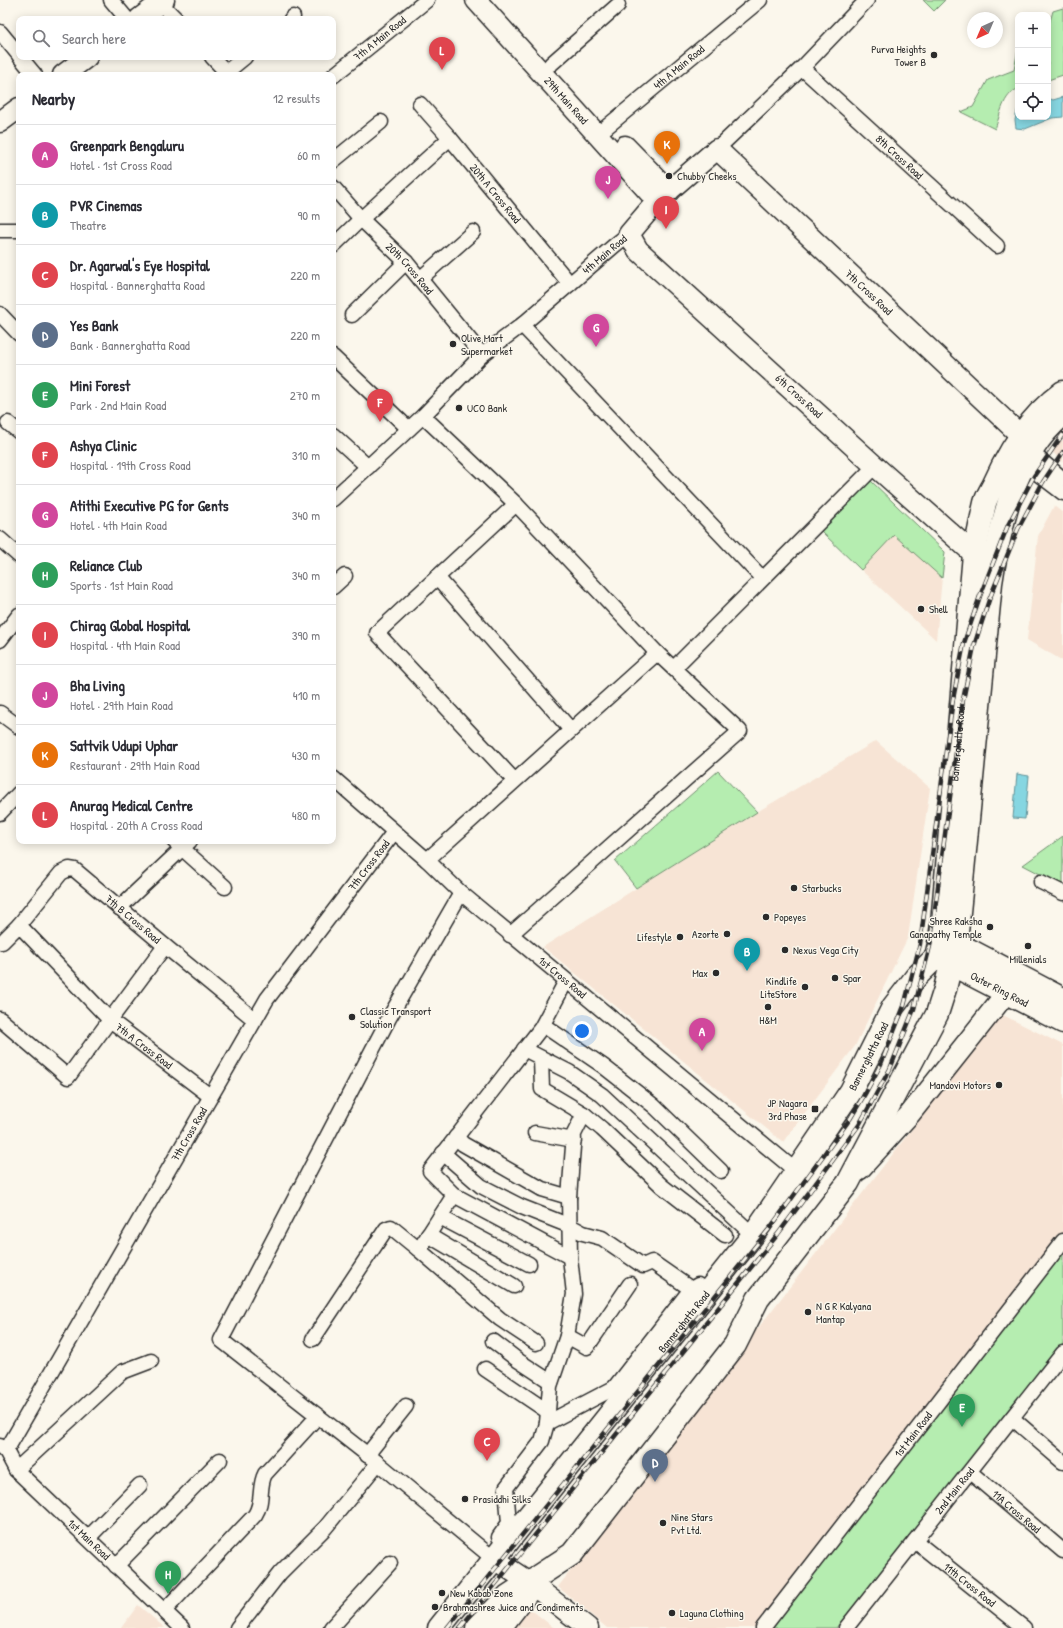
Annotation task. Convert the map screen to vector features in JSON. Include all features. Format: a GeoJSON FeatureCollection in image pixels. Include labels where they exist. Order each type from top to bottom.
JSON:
{"type":"FeatureCollection","features":[{"type":"Feature","properties":{"kind":"main road","name":"29th Main Road"},"geometry":{"type":"LineString","coordinates":[[476,0],[602,130],[663,196]]}},
{"type":"Feature","properties":{"kind":"main road","name":"29th Main Road"},"geometry":{"type":"LineString","coordinates":[[494,0],[551,64],[602,130]]}},
{"type":"Feature","properties":{"kind":"main road"},"geometry":{"type":"LineString","coordinates":[[143,16],[162,1]]}},
{"type":"Feature","properties":{"kind":"main road"},"geometry":{"type":"LineString","coordinates":[[67,72],[83,60]]}},
{"type":"Feature","properties":{"kind":"main road"},"geometry":{"type":"LineString","coordinates":[[0,122],[16,110]]}},
{"type":"Feature","properties":{"kind":"main road","name":"4th Main Road"},"geometry":{"type":"LineString","coordinates":[[629,234],[663,196],[717,149]]}},
{"type":"Feature","properties":{"kind":"main road","name":"7th Cross Road"},"geometry":{"type":"LineString","coordinates":[[717,149],[1028,450]]}},
{"type":"Feature","properties":{"kind":"main road","name":"6th Cross Road"},"geometry":{"type":"LineString","coordinates":[[629,234],[638,250],[974,554]]}},
{"type":"Feature","properties":{"kind":"main road","name":"Bannerghatta Road"},"geometry":{"type":"LineString","coordinates":[[477,1628],[508,1596],[526,1587],[572,1554],[735,1344],[758,1300],[848,1183],[937,1014],[995,556],[1006,511],[1028,450],[1035,417],[1052,400],[1063,392]]}},
{"type":"Feature","properties":{"kind":"main road","name":"Bannerghatta Road"},"geometry":{"type":"LineString","coordinates":[[946,950],[942,924],[974,554],[986,502],[1002,466],[1028,450],[1053,423],[1063,415]]}},
{"type":"Feature","properties":{"kind":"main road"},"geometry":{"type":"LineString","coordinates":[[974,554],[995,556]]}},
{"type":"Feature","properties":{"kind":"main road","name":"Bannerghatta Road"},"geometry":{"type":"LineString","coordinates":[[439,1628],[491,1556],[753,1235],[851,1091],[894,1007],[916,977],[946,950]]}},
{"type":"Feature","properties":{"kind":"main road","name":"Outer Ring Road"},"geometry":{"type":"LineString","coordinates":[[946,950],[1007,992],[1063,1022]]}},
{"type":"Feature","properties":{"kind":"main road","name":"Outer Ring Road"},"geometry":{"type":"LineString","coordinates":[[946,950],[1063,998]]}},
{"type":"Feature","properties":{"kind":"main road"},"geometry":{"type":"LineString","coordinates":[[848,1183],[910,1114],[1007,992]]}},
{"type":"Feature","properties":{"kind":"main road"},"geometry":{"type":"LineString","coordinates":[[491,1556],[575,1628]]}},
{"type":"Feature","properties":{"kind":"main road"},"geometry":{"type":"LineString","coordinates":[[501,1628],[526,1587]]}},
{"type":"Feature","properties":{"kind":"main road"},"geometry":{"type":"LineString","coordinates":[[526,1587],[588,1628]]}},
{"type":"Feature","properties":{"kind":"street"},"geometry":{"type":"LineString","coordinates":[[111,0],[124,16]]}},
{"type":"Feature","properties":{"kind":"street","name":"7th A Main Road"},"geometry":{"type":"LineString","coordinates":[[336,74],[427,0]]}},
{"type":"Feature","properties":{"kind":"street","name":"4th A Main Road"},"geometry":{"type":"LineString","coordinates":[[602,130],[760,0]]}},
{"type":"Feature","properties":{"kind":"street","name":"4th Main Road"},"geometry":{"type":"LineString","coordinates":[[717,149],[802,68],[867,0]]}},
{"type":"Feature","properties":{"kind":"street"},"geometry":{"type":"LineString","coordinates":[[162,1],[174,16]]}},
{"type":"Feature","properties":{"kind":"street"},"geometry":{"type":"LineString","coordinates":[[551,64],[618,5]]}},
{"type":"Feature","properties":{"kind":"street"},"geometry":{"type":"LineString","coordinates":[[0,32],[16,51]]}},
{"type":"Feature","properties":{"kind":"street"},"geometry":{"type":"LineString","coordinates":[[23,60],[33,72]]}},
{"type":"Feature","properties":{"kind":"street"},"geometry":{"type":"LineString","coordinates":[[215,60],[225,72]]}},
{"type":"Feature","properties":{"kind":"street"},"geometry":{"type":"LineString","coordinates":[[229,72],[242,60]]}},
{"type":"Feature","properties":{"kind":"street","name":"8th Cross Road"},"geometry":{"type":"LineString","coordinates":[[802,68],[997,246]]}},
{"type":"Feature","properties":{"kind":"street","name":"20th A Cross Road"},"geometry":{"type":"LineString","coordinates":[[420,104],[450,138],[570,284]]}},
{"type":"Feature","properties":{"kind":"street"},"geometry":{"type":"LineString","coordinates":[[336,159],[381,122]]}},
{"type":"Feature","properties":{"kind":"street"},"geometry":{"type":"LineString","coordinates":[[336,243],[450,138]]}},
{"type":"Feature","properties":{"kind":"street","name":"20th Cross Road"},"geometry":{"type":"LineString","coordinates":[[336,190],[361,219],[406,262],[482,355]]}},
{"type":"Feature","properties":{"kind":"street"},"geometry":{"type":"LineString","coordinates":[[0,230],[16,230]]}},
{"type":"Feature","properties":{"kind":"street"},"geometry":{"type":"LineString","coordinates":[[420,279],[473,232]]}},
{"type":"Feature","properties":{"kind":"street","name":"4th Main Road"},"geometry":{"type":"LineString","coordinates":[[336,496],[423,416],[482,355],[522,325],[629,234]]}},
{"type":"Feature","properties":{"kind":"street"},"geometry":{"type":"LineString","coordinates":[[352,315],[406,262]]}},
{"type":"Feature","properties":{"kind":"street"},"geometry":{"type":"LineString","coordinates":[[0,314],[16,331]]}},
{"type":"Feature","properties":{"kind":"street"},"geometry":{"type":"LineString","coordinates":[[522,325],[762,578]]}},
{"type":"Feature","properties":{"kind":"street"},"geometry":{"type":"LineString","coordinates":[[336,361],[409,429]]}},
{"type":"Feature","properties":{"kind":"street"},"geometry":{"type":"LineString","coordinates":[[423,416],[516,504],[657,653],[740,731],[510,934]]}},
{"type":"Feature","properties":{"kind":"street"},"geometry":{"type":"LineString","coordinates":[[8,423],[16,430]]}},
{"type":"Feature","properties":{"kind":"street"},"geometry":{"type":"LineString","coordinates":[[336,438],[368,466]]}},
{"type":"Feature","properties":{"kind":"street"},"geometry":{"type":"LineString","coordinates":[[1028,450],[1063,479]]}},
{"type":"Feature","properties":{"kind":"street"},"geometry":{"type":"LineString","coordinates":[[1028,450],[1063,493]]}},
{"type":"Feature","properties":{"kind":"street"},"geometry":{"type":"LineString","coordinates":[[674,668],[875,466]]}},
{"type":"Feature","properties":{"kind":"street"},"geometry":{"type":"LineString","coordinates":[[514,780],[377,633],[516,504]]}},
{"type":"Feature","properties":{"kind":"street"},"geometry":{"type":"LineString","coordinates":[[0,539],[16,553]]}},
{"type":"Feature","properties":{"kind":"street"},"geometry":{"type":"LineString","coordinates":[[336,584],[345,576]]}},
{"type":"Feature","properties":{"kind":"street"},"geometry":{"type":"LineString","coordinates":[[437,578],[571,730]]}},
{"type":"Feature","properties":{"kind":"street"},"geometry":{"type":"LineString","coordinates":[[0,640],[16,619]]}},
{"type":"Feature","properties":{"kind":"street"},"geometry":{"type":"LineString","coordinates":[[427,860],[514,780],[657,653]]}},
{"type":"Feature","properties":{"kind":"street"},"geometry":{"type":"LineString","coordinates":[[0,713],[16,725]]}},
{"type":"Feature","properties":{"kind":"street","name":"1st Cross Road"},"geometry":{"type":"LineString","coordinates":[[336,781],[427,860],[461,893],[796,1171]]}},
{"type":"Feature","properties":{"kind":"street"},"geometry":{"type":"LineString","coordinates":[[0,813],[16,796]]}},
{"type":"Feature","properties":{"kind":"street","name":"7th Cross Road"},"geometry":{"type":"LineString","coordinates":[[3,1449],[267,999],[394,832]]}},
{"type":"Feature","properties":{"kind":"street"},"geometry":{"type":"LineString","coordinates":[[119,908],[182,844],[225,887]]}},
{"type":"Feature","properties":{"kind":"street","name":"7th B Cross Road"},"geometry":{"type":"LineString","coordinates":[[19,925],[61,873],[69,869],[74,870],[255,1020]]}},
{"type":"Feature","properties":{"kind":"street"},"geometry":{"type":"LineString","coordinates":[[1041,882],[1063,893]]}},
{"type":"Feature","properties":{"kind":"street"},"geometry":{"type":"LineString","coordinates":[[461,893],[389,1018],[221,1340],[373,1459],[491,1556],[509,1523],[506,1488],[542,1441],[547,1417],[551,1382],[567,1336],[574,1294],[570,1257],[569,1197],[574,1134],[584,1114]]}},
{"type":"Feature","properties":{"kind":"street"},"geometry":{"type":"LineString","coordinates":[[0,942],[2,942],[19,925],[110,1020],[165,946]]}},
{"type":"Feature","properties":{"kind":"street"},"geometry":{"type":"LineString","coordinates":[[566,981],[543,1025],[430,1170],[454,1195],[570,1257]]}},
{"type":"Feature","properties":{"kind":"street","name":"7th A Cross Road"},"geometry":{"type":"LineString","coordinates":[[0,1019],[68,1077],[110,1020],[210,1096]]}},
{"type":"Feature","properties":{"kind":"street"},"geometry":{"type":"LineString","coordinates":[[543,1025],[603,1066],[654,1106],[721,1171]]}},
{"type":"Feature","properties":{"kind":"street"},"geometry":{"type":"LineString","coordinates":[[524,1049],[569,1072],[602,1095],[753,1235]]}},
{"type":"Feature","properties":{"kind":"street"},"geometry":{"type":"LineString","coordinates":[[541,1059],[542,1090],[584,1114],[662,1186],[725,1235]]}},
{"type":"Feature","properties":{"kind":"street"},"geometry":{"type":"LineString","coordinates":[[535,1133],[574,1140]]}},
{"type":"Feature","properties":{"kind":"street"},"geometry":{"type":"LineString","coordinates":[[456,1137],[463,1144],[542,1189],[569,1197]]}},
{"type":"Feature","properties":{"kind":"street"},"geometry":{"type":"LineString","coordinates":[[443,1153],[481,1186],[522,1207],[583,1232],[602,1238],[643,1266],[652,1262],[691,1289]]}},
{"type":"Feature","properties":{"kind":"street"},"geometry":{"type":"LineString","coordinates":[[418,1249],[454,1195]]}},
{"type":"Feature","properties":{"kind":"street"},"geometry":{"type":"LineString","coordinates":[[440,1217],[530,1264]]}},
{"type":"Feature","properties":{"kind":"street"},"geometry":{"type":"LineString","coordinates":[[313,1339],[386,1229],[391,1227],[500,1319],[536,1343]]}},
{"type":"Feature","properties":{"kind":"street"},"geometry":{"type":"LineString","coordinates":[[428,1235],[514,1286]]}},
{"type":"Feature","properties":{"kind":"street","name":"1st Main Road"},"geometry":{"type":"LineString","coordinates":[[763,1628],[1063,1241]]}},
{"type":"Feature","properties":{"kind":"street"},"geometry":{"type":"LineString","coordinates":[[547,1417],[614,1388],[691,1289],[724,1270]]}},
{"type":"Feature","properties":{"kind":"street"},"geometry":{"type":"LineString","coordinates":[[567,1336],[587,1347],[630,1284]]}},
{"type":"Feature","properties":{"kind":"street"},"geometry":{"type":"LineString","coordinates":[[493,1341],[519,1361],[551,1382]]}},
{"type":"Feature","properties":{"kind":"street","name":"2nd Main Road"},"geometry":{"type":"LineString","coordinates":[[846,1628],[1063,1354]]}},
{"type":"Feature","properties":{"kind":"street"},"geometry":{"type":"LineString","coordinates":[[16,1470],[122,1372],[151,1361]]}},
{"type":"Feature","properties":{"kind":"street"},"geometry":{"type":"LineString","coordinates":[[485,1369],[547,1417]]}},
{"type":"Feature","properties":{"kind":"street"},"geometry":{"type":"LineString","coordinates":[[237,1628],[280,1574],[325,1528],[373,1459],[406,1406]]}},
{"type":"Feature","properties":{"kind":"street"},"geometry":{"type":"LineString","coordinates":[[164,1611],[256,1515],[261,1505],[262,1480],[265,1474],[318,1416]]}},
{"type":"Feature","properties":{"kind":"street"},"geometry":{"type":"LineString","coordinates":[[1012,1418],[1063,1462]]}},
{"type":"Feature","properties":{"kind":"street","name":"1st Main Road"},"geometry":{"type":"LineString","coordinates":[[3,1449],[16,1470],[182,1628]]}},
{"type":"Feature","properties":{"kind":"street"},"geometry":{"type":"LineString","coordinates":[[116,1566],[220,1460]]}},
{"type":"Feature","properties":{"kind":"street","name":"11A Cross Road"},"geometry":{"type":"LineString","coordinates":[[970,1472],[1063,1551]]}},
{"type":"Feature","properties":{"kind":"street"},"geometry":{"type":"LineString","coordinates":[[88,1538],[140,1485]]}},
{"type":"Feature","properties":{"kind":"street","name":"11th Cross Road"},"geometry":{"type":"LineString","coordinates":[[915,1541],[1024,1628]]}},
{"type":"Feature","properties":{"kind":"street"},"geometry":{"type":"LineString","coordinates":[[331,1628],[390,1563]]}},
{"type":"Feature","properties":{"kind":"shaded area"},"geometry":{"type":"Polygon","coordinates":[[[1063,440],[1063,462],[1049,449],[1063,440]]]}},
{"type":"Feature","properties":{"kind":"shaded area"},"geometry":{"type":"Polygon","coordinates":[[[1054,506],[1063,513],[1063,661],[1027,640],[1038,536],[1054,506]]]}},
{"type":"Feature","properties":{"kind":"shaded area","name":"Shell"},"geometry":{"type":"Polygon","coordinates":[[[894,534],[942,578],[936,640],[861,570],[894,534]]]}},
{"type":"Feature","properties":{"kind":"shaded area"},"geometry":{"type":"Polygon","coordinates":[[[876,741],[930,788],[908,937],[855,1046],[783,1142],[543,947],[757,812],[876,741]]]}},
{"type":"Feature","properties":{"kind":"shaded area"},"geometry":{"type":"Polygon","coordinates":[[[1001,1014],[1063,1045],[1063,1234],[757,1628],[607,1628],[558,1587],[1001,1014]]]}},
{"type":"Feature","properties":{"kind":"shaded area"},"geometry":{"type":"Polygon","coordinates":[[[138,1605],[165,1628],[121,1628],[138,1605]]]}},
{"type":"Feature","properties":{"kind":"shaded area"},"geometry":{"type":"Polygon","coordinates":[[[528,1607],[554,1628],[511,1628],[528,1607]]]}},
{"type":"Feature","properties":{"kind":"green space"},"geometry":{"type":"Polygon","coordinates":[[[923,0],[945,0],[934,11],[923,0]]]}},
{"type":"Feature","properties":{"kind":"green space"},"geometry":{"type":"Polygon","coordinates":[[[1063,8],[1063,75],[1051,79],[1051,18],[1053,11],[1063,8]]]}},
{"type":"Feature","properties":{"kind":"green space"},"geometry":{"type":"Polygon","coordinates":[[[1015,65],[1015,91],[1005,100],[995,129],[961,112],[973,107],[988,80],[1014,70],[1015,65]]]}},
{"type":"Feature","properties":{"kind":"green space"},"geometry":{"type":"Polygon","coordinates":[[[870,480],[945,552],[942,578],[894,535],[861,570],[821,531],[870,480]]]}},
{"type":"Feature","properties":{"kind":"green space"},"geometry":{"type":"Polygon","coordinates":[[[718,771],[757,812],[636,888],[615,861],[718,771]]]}},
{"type":"Feature","properties":{"kind":"green space"},"geometry":{"type":"Polygon","coordinates":[[[1063,836],[1063,886],[1023,865],[1063,836]]]}},
{"type":"Feature","properties":{"kind":"green space"},"geometry":{"type":"Polygon","coordinates":[[[1063,1253],[1063,1344],[836,1628],[771,1628],[1063,1253]]]}},
{"type":"Feature","properties":{"kind":"water"},"geometry":{"type":"Polygon","coordinates":[[[1063,97],[1063,117],[1051,118],[1051,99],[1063,97]]]}},
{"type":"Feature","properties":{"kind":"water"},"geometry":{"type":"Polygon","coordinates":[[[1015,120],[1047,120],[1025,129],[1016,128],[1015,120]]]}},
{"type":"Feature","properties":{"kind":"water"},"geometry":{"type":"Polygon","coordinates":[[[1017,774],[1029,776],[1025,819],[1013,818],[1017,774]]]}},
{"type":"Feature","properties":{"kind":"railway"},"geometry":{"type":"LineString","coordinates":[[447,1628],[770,1228],[850,1119],[881,1064],[904,1006],[920,944],[953,699],[964,643],[980,596],[1008,525],[1034,476],[1063,434]]}},
{"type":"Feature","properties":{"kind":"railway"},"geometry":{"type":"LineString","coordinates":[[460,1628],[778,1234],[859,1125],[890,1069],[914,1009],[930,946],[963,700],[974,646],[989,600],[1018,529],[1043,482],[1063,452]]}},
{"type":"Feature","properties":{"kind":"place","name":"Purva Heights Tower B"},"geometry":{"type":"Point","coordinates":[934,55]}},
{"type":"Feature","properties":{"kind":"place","name":"Anurag Medical Centre"},"geometry":{"type":"Point","coordinates":[442,70]}},
{"type":"Feature","properties":{"kind":"place","name":"Sattvik Udupi Uphar"},"geometry":{"type":"Point","coordinates":[667,164]}},
{"type":"Feature","properties":{"kind":"place","name":"Chubby Cheeks"},"geometry":{"type":"Point","coordinates":[669,176]}},
{"type":"Feature","properties":{"kind":"place","name":"Bha Living"},"geometry":{"type":"Point","coordinates":[608,199]}},
{"type":"Feature","properties":{"kind":"place","name":"Chirag Global Hospital"},"geometry":{"type":"Point","coordinates":[666,229]}},
{"type":"Feature","properties":{"kind":"place","name":"Olive Mart Supermarket"},"geometry":{"type":"Point","coordinates":[453,344]}},
{"type":"Feature","properties":{"kind":"place","name":"Atithi Executive PG for Gents"},"geometry":{"type":"Point","coordinates":[596,347]}},
{"type":"Feature","properties":{"kind":"place","name":"UCO Bank"},"geometry":{"type":"Point","coordinates":[459,408]}},
{"type":"Feature","properties":{"kind":"place","name":"Ashya Clinic"},"geometry":{"type":"Point","coordinates":[380,422]}},
{"type":"Feature","properties":{"kind":"place","name":"Shell"},"geometry":{"type":"Point","coordinates":[921,609]}},
{"type":"Feature","properties":{"kind":"place","name":"Starbucks"},"geometry":{"type":"Point","coordinates":[794,888]}},
{"type":"Feature","properties":{"kind":"place","name":"Popeyes"},"geometry":{"type":"Point","coordinates":[766,917]}},
{"type":"Feature","properties":{"kind":"place","name":"Shree Raksha Ganapathy Temple"},"geometry":{"type":"Point","coordinates":[990,927]}},
{"type":"Feature","properties":{"kind":"place","name":"Azorte"},"geometry":{"type":"Point","coordinates":[727,934]}},
{"type":"Feature","properties":{"kind":"place","name":"Lifestyle"},"geometry":{"type":"Point","coordinates":[680,937]}},
{"type":"Feature","properties":{"kind":"place","name":"Millenials"},"geometry":{"type":"Point","coordinates":[1028,946]}},
{"type":"Feature","properties":{"kind":"place","name":"Nexus Vega City"},"geometry":{"type":"Point","coordinates":[785,950]}},
{"type":"Feature","properties":{"kind":"place","name":"PVR Cinemas"},"geometry":{"type":"Point","coordinates":[747,971]}},
{"type":"Feature","properties":{"kind":"place","name":"Max"},"geometry":{"type":"Point","coordinates":[716,973]}},
{"type":"Feature","properties":{"kind":"place","name":"Spar"},"geometry":{"type":"Point","coordinates":[835,978]}},
{"type":"Feature","properties":{"kind":"place","name":"Kindlife LiteStore"},"geometry":{"type":"Point","coordinates":[805,987]}},
{"type":"Feature","properties":{"kind":"place","name":"H&M"},"geometry":{"type":"Point","coordinates":[768,1007]}},
{"type":"Feature","properties":{"kind":"place","name":"Classic Transport Solution"},"geometry":{"type":"Point","coordinates":[352,1017]}},
{"type":"Feature","properties":{"kind":"place","name":"Greenpark Bengaluru"},"geometry":{"type":"Point","coordinates":[702,1051]}},
{"type":"Feature","properties":{"kind":"place","name":"Mandovi Motors"},"geometry":{"type":"Point","coordinates":[999,1085]}},
{"type":"Feature","properties":{"kind":"place","name":"JP Nagara 3rd Phase"},"geometry":{"type":"Point","coordinates":[815,1109]}},
{"type":"Feature","properties":{"kind":"place","name":"N G R Kalyana Mantap"},"geometry":{"type":"Point","coordinates":[808,1312]}},
{"type":"Feature","properties":{"kind":"place","name":"Mini Forest"},"geometry":{"type":"Point","coordinates":[962,1427]}},
{"type":"Feature","properties":{"kind":"place","name":"Dr. Agarwal's Eye Hospital"},"geometry":{"type":"Point","coordinates":[487,1461]}},
{"type":"Feature","properties":{"kind":"place","name":"Yes Bank"},"geometry":{"type":"Point","coordinates":[655,1482]}},
{"type":"Feature","properties":{"kind":"place","name":"Prasiddhi Silks"},"geometry":{"type":"Point","coordinates":[465,1499]}},
{"type":"Feature","properties":{"kind":"place","name":"Nine Stars Pvt Ltd."},"geometry":{"type":"Point","coordinates":[663,1523]}},
{"type":"Feature","properties":{"kind":"place","name":"New Kabab Zone"},"geometry":{"type":"Point","coordinates":[442,1593]}},
{"type":"Feature","properties":{"kind":"place","name":"Reliance Club"},"geometry":{"type":"Point","coordinates":[168,1594]}},
{"type":"Feature","properties":{"kind":"place","name":"Brahmashree Juice and Condiments"},"geometry":{"type":"Point","coordinates":[435,1607]}},
{"type":"Feature","properties":{"kind":"place","name":"Laguna Clothing"},"geometry":{"type":"Point","coordinates":[672,1613]}}]}
